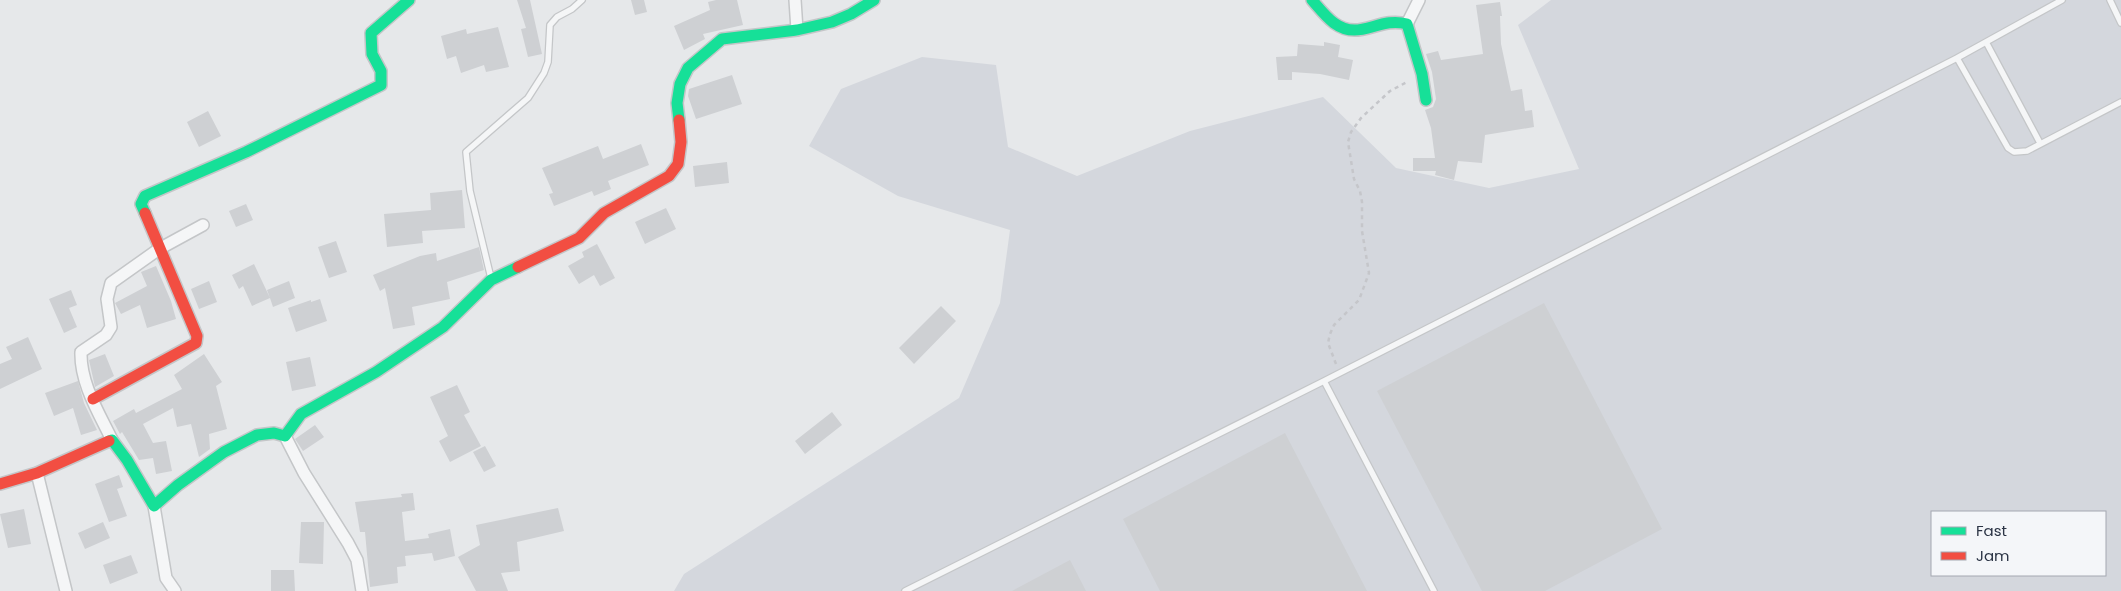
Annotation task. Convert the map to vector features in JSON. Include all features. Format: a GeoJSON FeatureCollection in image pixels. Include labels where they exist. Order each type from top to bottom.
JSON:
{"type":"FeatureCollection","features":[{"type":"Feature","properties":{"kind":"street"},"geometry":{"type":"LineString","coordinates":[[93,399],[196,343],[197,336],[141,204],[144,196],[246,152],[380,85],[381,71],[372,54],[371,34],[409,0]]}},
{"type":"Feature","properties":{"kind":"street"},"geometry":{"type":"LineString","coordinates":[[795,0],[797,30]]}},
{"type":"Feature","properties":{"kind":"street"},"geometry":{"type":"LineString","coordinates":[[285,436],[301,414],[376,372],[443,328],[491,280],[579,238],[604,214],[669,176],[678,164],[681,142],[677,102],[680,84],[688,68],[707,50],[722,39],[797,30],[832,22],[851,14],[874,0]]}},
{"type":"Feature","properties":{"kind":"street"},"geometry":{"type":"LineString","coordinates":[[1312,0],[1334,23],[1354,32],[1360,32],[1389,20],[1401,21],[1407,24]]}},
{"type":"Feature","properties":{"kind":"street"},"geometry":{"type":"LineString","coordinates":[[1419,0],[1407,24],[1422,74],[1426,100]]}},
{"type":"Feature","properties":{"kind":"street"},"geometry":{"type":"LineString","coordinates":[[175,591],[166,578],[154,506],[127,460],[112,440],[93,399],[81,364],[81,352],[106,335],[111,327],[107,299],[111,283],[159,250],[203,225]]}},
{"type":"Feature","properties":{"kind":"street"},"geometry":{"type":"LineString","coordinates":[[154,506],[178,485],[224,452],[257,435],[274,433],[285,436],[304,472],[357,560],[362,591]]}},
{"type":"Feature","properties":{"kind":"street"},"geometry":{"type":"LineString","coordinates":[[0,484],[37,473],[112,440]]}},
{"type":"Feature","properties":{"kind":"street"},"geometry":{"type":"LineString","coordinates":[[37,473],[66,591]]}},
{"type":"Feature","properties":{"kind":"lane"},"geometry":{"type":"LineString","coordinates":[[491,280],[470,191],[466,152],[528,98],[544,73],[548,62],[550,24],[582,0]]}},
{"type":"Feature","properties":{"kind":"lane"},"geometry":{"type":"LineString","coordinates":[[905,591],[1324,381],[1957,58],[2062,0]]}},
{"type":"Feature","properties":{"kind":"lane"},"geometry":{"type":"LineString","coordinates":[[2110,0],[2121,23]]}},
{"type":"Feature","properties":{"kind":"lane"},"geometry":{"type":"LineString","coordinates":[[1986,42],[2040,143]]}},
{"type":"Feature","properties":{"kind":"lane"},"geometry":{"type":"LineString","coordinates":[[1957,58],[2008,148],[2014,152],[2027,151],[2121,102]]}},
{"type":"Feature","properties":{"kind":"lane"},"geometry":{"type":"LineString","coordinates":[[1324,381],[1434,591]]}},
{"type":"Feature","properties":{"kind":"path"},"geometry":{"type":"LineString","coordinates":[[1339,373],[1328,343],[1330,334],[1334,324],[1359,300],[1369,273],[1362,231],[1362,202],[1360,191],[1354,179],[1348,142],[1351,132],[1368,111],[1390,90],[1422,74]]}},
{"type":"Feature","properties":{"kind":"shaded area"},"geometry":{"type":"Polygon","coordinates":[[[1551,0],[2121,0],[2121,591],[674,591],[684,574],[959,398],[1000,303],[1010,230],[898,196],[809,146],[841,89],[922,57],[996,65],[1008,147],[1077,176],[1190,131],[1323,97],[1396,168],[1489,188],[1579,169],[1518,25],[1551,0]]]}},
{"type":"Feature","properties":{"kind":"building"},"geometry":{"type":"Polygon","coordinates":[[[517,0],[530,0],[542,54],[528,57],[521,29],[526,28],[517,0]]]}},
{"type":"Feature","properties":{"kind":"building"},"geometry":{"type":"Polygon","coordinates":[[[631,0],[644,0],[647,12],[635,15],[631,0]]]}},
{"type":"Feature","properties":{"kind":"building"},"geometry":{"type":"Polygon","coordinates":[[[737,0],[743,25],[703,34],[705,39],[684,50],[674,26],[710,10],[708,2],[737,0]]]}},
{"type":"Feature","properties":{"kind":"building"},"geometry":{"type":"Polygon","coordinates":[[[1500,2],[1502,16],[1500,16],[1501,44],[1511,91],[1522,89],[1525,111],[1532,110],[1534,127],[1485,135],[1482,163],[1458,161],[1454,180],[1435,175],[1436,171],[1413,171],[1413,158],[1435,158],[1431,128],[1425,110],[1433,107],[1436,99],[1432,72],[1426,54],[1438,51],[1441,60],[1483,54],[1476,5],[1500,2]]]}},
{"type":"Feature","properties":{"kind":"building"},"geometry":{"type":"Polygon","coordinates":[[[498,27],[509,67],[486,72],[484,65],[461,73],[456,56],[447,59],[441,36],[466,29],[467,34],[498,27]]]}},
{"type":"Feature","properties":{"kind":"building"},"geometry":{"type":"Polygon","coordinates":[[[1324,42],[1340,45],[1338,57],[1353,60],[1349,80],[1320,74],[1292,72],[1292,80],[1278,80],[1276,57],[1297,56],[1298,44],[1324,46],[1324,42]]]}},
{"type":"Feature","properties":{"kind":"building"},"geometry":{"type":"Polygon","coordinates":[[[732,75],[742,104],[696,119],[688,96],[689,89],[732,75]]]}},
{"type":"Feature","properties":{"kind":"building"},"geometry":{"type":"Polygon","coordinates":[[[208,111],[221,136],[199,147],[187,122],[208,111]]]}},
{"type":"Feature","properties":{"kind":"building"},"geometry":{"type":"Polygon","coordinates":[[[641,144],[649,165],[608,181],[611,189],[594,196],[592,191],[554,206],[549,194],[553,193],[542,168],[598,146],[603,159],[641,144]]]}},
{"type":"Feature","properties":{"kind":"building"},"geometry":{"type":"Polygon","coordinates":[[[727,162],[729,183],[695,187],[693,166],[727,162]]]}},
{"type":"Feature","properties":{"kind":"building"},"geometry":{"type":"Polygon","coordinates":[[[462,190],[465,228],[422,231],[423,243],[387,247],[384,214],[431,210],[430,193],[462,190]]]}},
{"type":"Feature","properties":{"kind":"building"},"geometry":{"type":"Polygon","coordinates":[[[246,204],[253,220],[236,227],[229,211],[246,204]]]}},
{"type":"Feature","properties":{"kind":"building"},"geometry":{"type":"Polygon","coordinates":[[[666,208],[676,229],[645,244],[635,222],[666,208]]]}},
{"type":"Feature","properties":{"kind":"building"},"geometry":{"type":"Polygon","coordinates":[[[336,241],[347,272],[329,278],[318,247],[336,241]]]}},
{"type":"Feature","properties":{"kind":"building"},"geometry":{"type":"Polygon","coordinates":[[[597,244],[615,278],[600,286],[594,275],[579,284],[568,266],[584,257],[582,252],[597,244]]]}},
{"type":"Feature","properties":{"kind":"building"},"geometry":{"type":"Polygon","coordinates":[[[479,247],[484,270],[447,282],[450,299],[412,307],[415,325],[393,329],[385,288],[380,291],[373,275],[420,256],[436,253],[437,261],[479,247]]]}},
{"type":"Feature","properties":{"kind":"building"},"geometry":{"type":"Polygon","coordinates":[[[254,264],[270,298],[252,306],[243,286],[239,289],[232,275],[254,264]]]}},
{"type":"Feature","properties":{"kind":"building"},"geometry":{"type":"Polygon","coordinates":[[[156,266],[171,301],[176,319],[147,328],[140,305],[121,314],[115,303],[147,286],[141,272],[156,266]]]}},
{"type":"Feature","properties":{"kind":"building"},"geometry":{"type":"Polygon","coordinates":[[[209,281],[217,302],[199,309],[191,289],[209,281]]]}},
{"type":"Feature","properties":{"kind":"building"},"geometry":{"type":"Polygon","coordinates":[[[289,281],[295,298],[273,307],[267,290],[289,281]]]}},
{"type":"Feature","properties":{"kind":"building"},"geometry":{"type":"Polygon","coordinates":[[[71,290],[77,305],[69,308],[77,327],[64,333],[49,299],[71,290]]]}},
{"type":"Feature","properties":{"kind":"building"},"geometry":{"type":"Polygon","coordinates":[[[320,299],[327,321],[296,332],[288,308],[320,299]]]}},
{"type":"Feature","properties":{"kind":"building"},"geometry":{"type":"Polygon","coordinates":[[[1544,303],[1662,529],[1545,591],[1482,591],[1377,391],[1544,303]]]}},
{"type":"Feature","properties":{"kind":"building"},"geometry":{"type":"Polygon","coordinates":[[[941,306],[956,321],[914,364],[899,348],[941,306]]]}},
{"type":"Feature","properties":{"kind":"building"},"geometry":{"type":"Polygon","coordinates":[[[28,337],[42,369],[0,389],[0,364],[12,359],[6,347],[28,337]]]}},
{"type":"Feature","properties":{"kind":"building"},"geometry":{"type":"Polygon","coordinates":[[[105,354],[114,376],[95,387],[89,360],[105,354]]]}},
{"type":"Feature","properties":{"kind":"building"},"geometry":{"type":"Polygon","coordinates":[[[204,354],[222,382],[216,386],[227,429],[209,434],[210,449],[199,457],[191,424],[177,427],[173,408],[143,424],[153,443],[166,441],[172,471],[156,474],[153,458],[139,460],[113,421],[134,409],[136,413],[182,389],[174,375],[204,354]]]}},
{"type":"Feature","properties":{"kind":"building"},"geometry":{"type":"Polygon","coordinates":[[[310,357],[316,386],[292,391],[286,362],[310,357]]]}},
{"type":"Feature","properties":{"kind":"building"},"geometry":{"type":"Polygon","coordinates":[[[78,381],[84,403],[97,430],[81,435],[73,408],[54,416],[45,393],[78,381]]]}},
{"type":"Feature","properties":{"kind":"building"},"geometry":{"type":"Polygon","coordinates":[[[457,385],[470,412],[464,415],[481,446],[450,462],[439,441],[448,436],[430,397],[457,385]]]}},
{"type":"Feature","properties":{"kind":"building"},"geometry":{"type":"Polygon","coordinates":[[[832,412],[842,425],[805,454],[795,441],[832,412]]]}},
{"type":"Feature","properties":{"kind":"building"},"geometry":{"type":"Polygon","coordinates":[[[315,425],[324,437],[303,451],[295,439],[315,425]]]}},
{"type":"Feature","properties":{"kind":"building"},"geometry":{"type":"Polygon","coordinates":[[[1285,433],[1367,591],[1160,591],[1123,519],[1285,433]]]}},
{"type":"Feature","properties":{"kind":"building"},"geometry":{"type":"Polygon","coordinates":[[[485,446],[496,466],[484,472],[473,452],[485,446]]]}},
{"type":"Feature","properties":{"kind":"building"},"geometry":{"type":"Polygon","coordinates":[[[119,475],[123,487],[117,489],[127,516],[109,522],[95,484],[119,475]]]}},
{"type":"Feature","properties":{"kind":"building"},"geometry":{"type":"Polygon","coordinates":[[[413,493],[415,510],[402,512],[405,541],[429,538],[428,534],[450,529],[455,556],[434,561],[432,553],[405,556],[406,566],[397,567],[398,583],[370,587],[365,532],[360,532],[355,502],[402,497],[401,494],[413,493]]]}},
{"type":"Feature","properties":{"kind":"building"},"geometry":{"type":"Polygon","coordinates":[[[558,508],[564,531],[517,542],[520,571],[501,573],[508,591],[476,591],[458,557],[480,545],[476,525],[558,508]]]}},
{"type":"Feature","properties":{"kind":"building"},"geometry":{"type":"Polygon","coordinates":[[[24,509],[31,544],[8,548],[0,514],[24,509]]]}},
{"type":"Feature","properties":{"kind":"building"},"geometry":{"type":"Polygon","coordinates":[[[103,522],[110,538],[85,549],[78,533],[103,522]]]}},
{"type":"Feature","properties":{"kind":"building"},"geometry":{"type":"Polygon","coordinates":[[[301,522],[324,522],[323,564],[299,563],[301,522]]]}},
{"type":"Feature","properties":{"kind":"building"},"geometry":{"type":"Polygon","coordinates":[[[131,555],[138,573],[110,584],[103,565],[131,555]]]}},
{"type":"Feature","properties":{"kind":"building"},"geometry":{"type":"Polygon","coordinates":[[[1070,560],[1086,591],[1012,591],[1070,560]]]}},
{"type":"Feature","properties":{"kind":"building"},"geometry":{"type":"Polygon","coordinates":[[[271,570],[294,570],[295,591],[271,591],[271,570]]]}},
{"type":"Feature","properties":{"kind":"traffic: fast"},"geometry":{"type":"LineString","coordinates":[[145,213],[141,204],[145,196],[246,152],[381,85],[381,71],[372,54],[371,33],[409,0]]}},
{"type":"Feature","properties":{"kind":"traffic: fast"},"geometry":{"type":"LineString","coordinates":[[679,120],[677,103],[680,84],[688,68],[722,39],[797,30],[832,22],[851,14],[874,0]]}},
{"type":"Feature","properties":{"kind":"traffic: fast"},"geometry":{"type":"LineString","coordinates":[[1312,0],[1331,21],[1343,28],[1361,30],[1387,23],[1407,24],[1422,74],[1426,100]]}},
{"type":"Feature","properties":{"kind":"traffic: fast"},"geometry":{"type":"LineString","coordinates":[[109,441],[112,440],[127,460],[154,506],[178,485],[224,452],[257,435],[274,433],[285,436],[301,414],[376,372],[443,327],[491,280],[518,267]]}},
{"type":"Feature","properties":{"kind":"traffic: jam"},"geometry":{"type":"LineString","coordinates":[[518,267],[579,238],[604,213],[669,176],[678,164],[681,142],[679,120]]}},
{"type":"Feature","properties":{"kind":"traffic: jam"},"geometry":{"type":"LineString","coordinates":[[93,399],[196,343],[197,336],[145,213]]}},
{"type":"Feature","properties":{"kind":"traffic: jam"},"geometry":{"type":"LineString","coordinates":[[0,484],[37,473],[109,441]]}}]}
